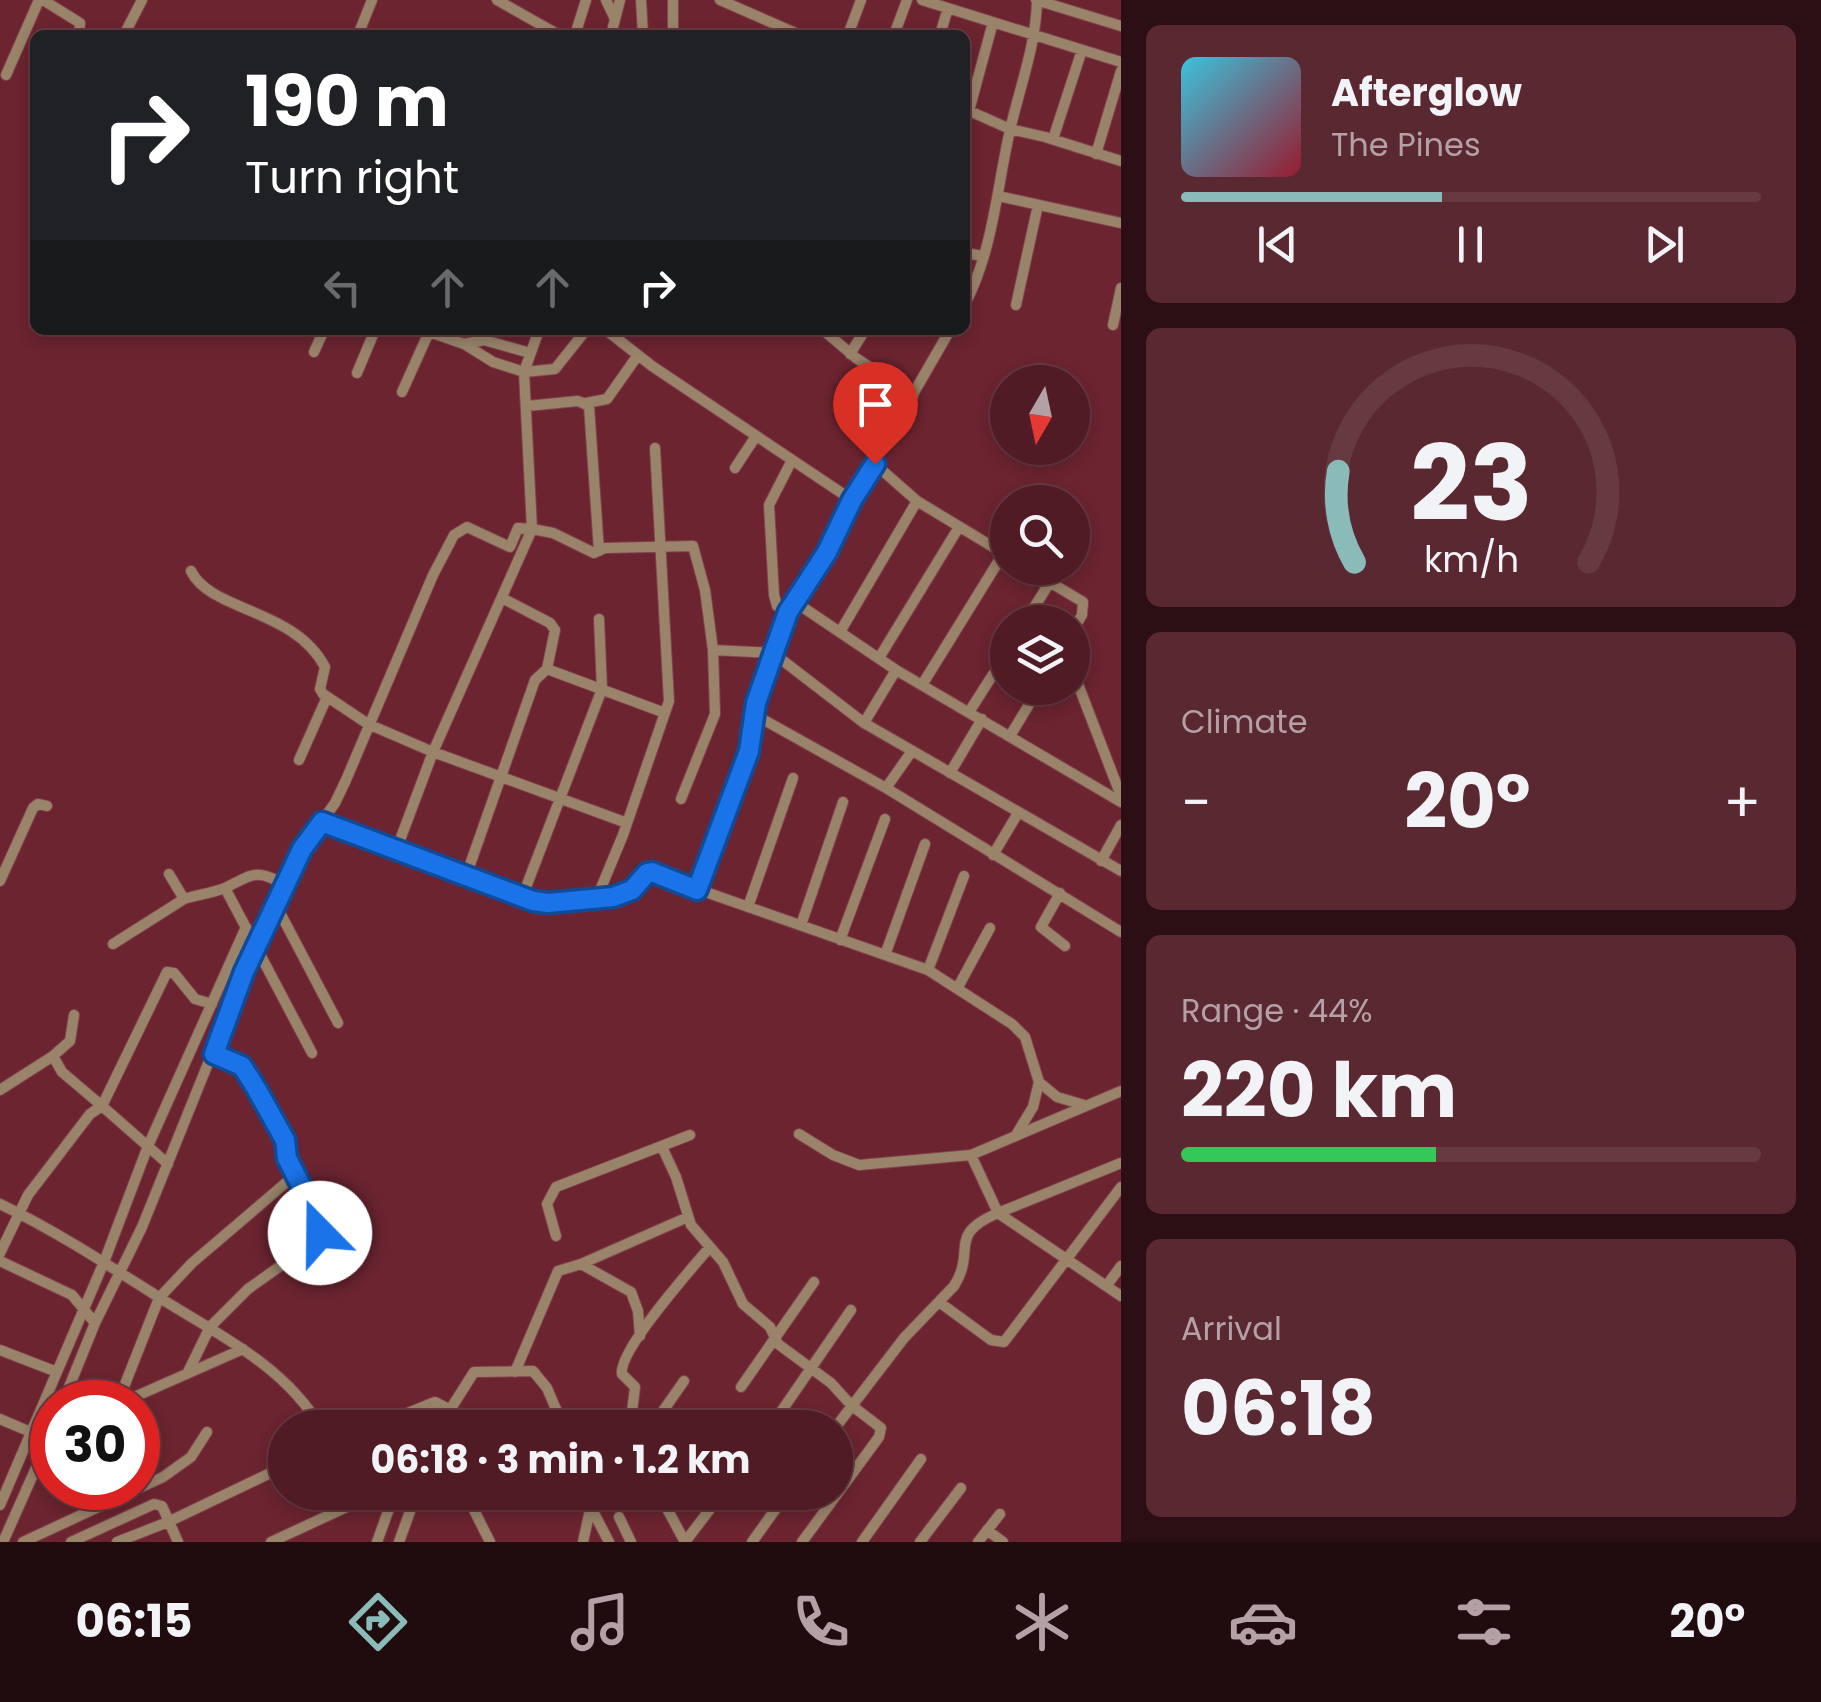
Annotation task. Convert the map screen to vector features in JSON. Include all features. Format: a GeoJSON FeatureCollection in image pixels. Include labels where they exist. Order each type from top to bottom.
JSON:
{"type":"FeatureCollection","features":[{"type":"Feature","properties":{"kind":"street"},"geometry":{"type":"LineString","coordinates":[[6,75],[41,0],[80,23],[79,30]]}},
{"type":"Feature","properties":{"kind":"street"},"geometry":{"type":"LineString","coordinates":[[127,30],[142,0]]}},
{"type":"Feature","properties":{"kind":"street"},"geometry":{"type":"LineString","coordinates":[[360,30],[372,0]]}},
{"type":"Feature","properties":{"kind":"street"},"geometry":{"type":"LineString","coordinates":[[497,0],[550,30]]}},
{"type":"Feature","properties":{"kind":"street"},"geometry":{"type":"LineString","coordinates":[[577,30],[586,0]]}},
{"type":"Feature","properties":{"kind":"street"},"geometry":{"type":"LineString","coordinates":[[606,0],[615,20]]}},
{"type":"Feature","properties":{"kind":"street"},"geometry":{"type":"LineString","coordinates":[[612,30],[620,0]]}},
{"type":"Feature","properties":{"kind":"street"},"geometry":{"type":"LineString","coordinates":[[642,0],[643,30]]}},
{"type":"Feature","properties":{"kind":"street"},"geometry":{"type":"LineString","coordinates":[[673,0],[673,30]]}},
{"type":"Feature","properties":{"kind":"street"},"geometry":{"type":"LineString","coordinates":[[720,0],[789,30]]}},
{"type":"Feature","properties":{"kind":"street"},"geometry":{"type":"LineString","coordinates":[[850,30],[861,0]]}},
{"type":"Feature","properties":{"kind":"street"},"geometry":{"type":"LineString","coordinates":[[896,30],[908,0]]}},
{"type":"Feature","properties":{"kind":"street"},"geometry":{"type":"LineString","coordinates":[[922,0],[1121,62]]}},
{"type":"Feature","properties":{"kind":"street"},"geometry":{"type":"LineString","coordinates":[[970,280],[983,256],[998,196],[1010,129],[1036,35],[1037,0],[1121,26]]}},
{"type":"Feature","properties":{"kind":"street"},"geometry":{"type":"LineString","coordinates":[[1089,16],[1094,0]]}},
{"type":"Feature","properties":{"kind":"street"},"geometry":{"type":"LineString","coordinates":[[940,30],[942,4]]}},
{"type":"Feature","properties":{"kind":"street"},"geometry":{"type":"LineString","coordinates":[[533,30],[535,22]]}},
{"type":"Feature","properties":{"kind":"street"},"geometry":{"type":"LineString","coordinates":[[970,100],[993,22]]}},
{"type":"Feature","properties":{"kind":"street"},"geometry":{"type":"LineString","coordinates":[[1053,139],[1082,50]]}},
{"type":"Feature","properties":{"kind":"street"},"geometry":{"type":"LineString","coordinates":[[1096,154],[1121,71]]}},
{"type":"Feature","properties":{"kind":"street"},"geometry":{"type":"LineString","coordinates":[[970,111],[1010,129],[1121,161]]}},
{"type":"Feature","properties":{"kind":"street"},"geometry":{"type":"LineString","coordinates":[[998,196],[1121,223]]}},
{"type":"Feature","properties":{"kind":"street"},"geometry":{"type":"LineString","coordinates":[[1016,305],[1038,205]]}},
{"type":"Feature","properties":{"kind":"street"},"geometry":{"type":"LineString","coordinates":[[970,254],[983,256]]}},
{"type":"Feature","properties":{"kind":"street"},"geometry":{"type":"LineString","coordinates":[[1113,325],[1121,288]]}},
{"type":"Feature","properties":{"kind":"street"},"geometry":{"type":"LineString","coordinates":[[314,352],[322,335]]}},
{"type":"Feature","properties":{"kind":"street"},"geometry":{"type":"LineString","coordinates":[[357,373],[373,335]]}},
{"type":"Feature","properties":{"kind":"street"},"geometry":{"type":"LineString","coordinates":[[402,392],[425,335]]}},
{"type":"Feature","properties":{"kind":"street"},"geometry":{"type":"LineString","coordinates":[[438,335],[464,344],[493,362],[524,372],[555,369],[582,335]]}},
{"type":"Feature","properties":{"kind":"street"},"geometry":{"type":"LineString","coordinates":[[398,848],[434,752],[532,528],[524,372],[536,335]]}},
{"type":"Feature","properties":{"kind":"street"},"geometry":{"type":"LineString","coordinates":[[612,335],[852,500]]}},
{"type":"Feature","properties":{"kind":"street"},"geometry":{"type":"LineString","coordinates":[[829,335],[913,396]]}},
{"type":"Feature","properties":{"kind":"street"},"geometry":{"type":"LineString","coordinates":[[850,354],[861,335]]}},
{"type":"Feature","properties":{"kind":"street"},"geometry":{"type":"LineString","coordinates":[[697,890],[749,751],[773,654],[792,607],[827,552],[852,500],[947,335]]}},
{"type":"Feature","properties":{"kind":"street"},"geometry":{"type":"LineString","coordinates":[[464,344],[484,340],[530,352]]}},
{"type":"Feature","properties":{"kind":"street"},"geometry":{"type":"LineString","coordinates":[[526,406],[607,399],[638,355]]}},
{"type":"Feature","properties":{"kind":"street"},"geometry":{"type":"LineString","coordinates":[[586,403],[590,408],[599,551]]}},
{"type":"Feature","properties":{"kind":"street"},"geometry":{"type":"LineString","coordinates":[[734,468],[756,436]]}},
{"type":"Feature","properties":{"kind":"street"},"geometry":{"type":"LineString","coordinates":[[596,900],[670,690],[655,448]]}},
{"type":"Feature","properties":{"kind":"street"},"geometry":{"type":"LineString","coordinates":[[792,460],[769,510],[777,606],[792,607],[840,632],[896,670],[1121,799]]}},
{"type":"Feature","properties":{"kind":"street"},"geometry":{"type":"LineString","coordinates":[[875,464],[918,501],[990,546]]}},
{"type":"Feature","properties":{"kind":"street"},"geometry":{"type":"LineString","coordinates":[[840,632],[918,501]]}},
{"type":"Feature","properties":{"kind":"street"},"geometry":{"type":"LineString","coordinates":[[72,1380],[168,1164],[244,972],[302,849],[346,780],[454,535],[467,527],[510,547],[518,528],[532,528],[553,533],[594,553],[693,546],[705,590],[714,650],[715,714],[681,799]]}},
{"type":"Feature","properties":{"kind":"street"},"geometry":{"type":"LineString","coordinates":[[879,658],[959,527]]}},
{"type":"Feature","properties":{"kind":"street"},"geometry":{"type":"LineString","coordinates":[[191,571],[206,588],[304,638],[323,663],[320,688],[368,724],[626,823]]}},
{"type":"Feature","properties":{"kind":"street"},"geometry":{"type":"LineString","coordinates":[[922,685],[990,578]]}},
{"type":"Feature","properties":{"kind":"street"},"geometry":{"type":"LineString","coordinates":[[1055,585],[1083,605]]}},
{"type":"Feature","properties":{"kind":"street"},"geometry":{"type":"LineString","coordinates":[[466,876],[535,680],[546,669],[554,630],[550,623],[502,598]]}},
{"type":"Feature","properties":{"kind":"street"},"geometry":{"type":"LineString","coordinates":[[523,896],[602,689],[599,619]]}},
{"type":"Feature","properties":{"kind":"street"},"geometry":{"type":"LineString","coordinates":[[714,650],[773,654],[864,723],[1121,871]]}},
{"type":"Feature","properties":{"kind":"street"},"geometry":{"type":"LineString","coordinates":[[546,669],[665,712]]}},
{"type":"Feature","properties":{"kind":"street"},"geometry":{"type":"LineString","coordinates":[[864,723],[896,670]]}},
{"type":"Feature","properties":{"kind":"street"},"geometry":{"type":"LineString","coordinates":[[969,712],[990,679]]}},
{"type":"Feature","properties":{"kind":"street"},"geometry":{"type":"LineString","coordinates":[[300,760],[327,697]]}},
{"type":"Feature","properties":{"kind":"street"},"geometry":{"type":"LineString","coordinates":[[1010,736],[1029,705]]}},
{"type":"Feature","properties":{"kind":"street"},"geometry":{"type":"LineString","coordinates":[[1086,705],[1121,799]]}},
{"type":"Feature","properties":{"kind":"street"},"geometry":{"type":"LineString","coordinates":[[755,715],[886,788],[1121,932]]}},
{"type":"Feature","properties":{"kind":"street"},"geometry":{"type":"LineString","coordinates":[[950,773],[982,719]]}},
{"type":"Feature","properties":{"kind":"street"},"geometry":{"type":"LineString","coordinates":[[886,788],[912,751]]}},
{"type":"Feature","properties":{"kind":"street"},"geometry":{"type":"LineString","coordinates":[[748,907],[793,778]]}},
{"type":"Feature","properties":{"kind":"street"},"geometry":{"type":"LineString","coordinates":[[801,925],[843,802]]}},
{"type":"Feature","properties":{"kind":"street"},"geometry":{"type":"LineString","coordinates":[[0,880],[33,808],[38,804],[47,806]]}},
{"type":"Feature","properties":{"kind":"street"},"geometry":{"type":"LineString","coordinates":[[993,854],[1018,813]]}},
{"type":"Feature","properties":{"kind":"street"},"geometry":{"type":"LineString","coordinates":[[840,940],[884,819]]}},
{"type":"Feature","properties":{"kind":"street"},"geometry":{"type":"LineString","coordinates":[[322,822],[548,903],[596,900],[632,890],[652,872],[928,970],[1020,1030],[1028,1044],[1039,1082],[1033,1107],[1016,1135]]}},
{"type":"Feature","properties":{"kind":"street"},"geometry":{"type":"LineString","coordinates":[[1101,862],[1121,825]]}},
{"type":"Feature","properties":{"kind":"street"},"geometry":{"type":"LineString","coordinates":[[885,955],[925,844]]}},
{"type":"Feature","properties":{"kind":"street"},"geometry":{"type":"LineString","coordinates":[[169,874],[184,899]]}},
{"type":"Feature","properties":{"kind":"street"},"geometry":{"type":"LineString","coordinates":[[113,944],[184,899],[224,888],[254,874],[267,874],[286,885]]}},
{"type":"Feature","properties":{"kind":"street"},"geometry":{"type":"LineString","coordinates":[[928,970],[964,876]]}},
{"type":"Feature","properties":{"kind":"street"},"geometry":{"type":"LineString","coordinates":[[224,888],[312,1053]]}},
{"type":"Feature","properties":{"kind":"street"},"geometry":{"type":"LineString","coordinates":[[1060,893],[1040,927],[1064,946]]}},
{"type":"Feature","properties":{"kind":"street"},"geometry":{"type":"LineString","coordinates":[[277,907],[338,1024]]}},
{"type":"Feature","properties":{"kind":"street"},"geometry":{"type":"LineString","coordinates":[[54,1380],[148,1146],[246,927]]}},
{"type":"Feature","properties":{"kind":"street"},"geometry":{"type":"LineString","coordinates":[[958,987],[990,928]]}},
{"type":"Feature","properties":{"kind":"street"},"geometry":{"type":"LineString","coordinates":[[0,1254],[28,1195],[90,1114],[102,1106],[166,972],[174,974],[194,1000],[212,1004]]}},
{"type":"Feature","properties":{"kind":"street"},"geometry":{"type":"LineString","coordinates":[[0,1090],[70,1041],[74,1014]]}},
{"type":"Feature","properties":{"kind":"street"},"geometry":{"type":"LineString","coordinates":[[188,1374],[210,1327],[248,1289],[310,1245],[320,1233],[319,1221],[287,1158],[285,1140],[242,1066],[214,1054]]}},
{"type":"Feature","properties":{"kind":"street"},"geometry":{"type":"LineString","coordinates":[[53,1056],[62,1072],[168,1164]]}},
{"type":"Feature","properties":{"kind":"street"},"geometry":{"type":"LineString","coordinates":[[1039,1082],[1058,1096],[1085,1105]]}},
{"type":"Feature","properties":{"kind":"street"},"geometry":{"type":"LineString","coordinates":[[799,1134],[832,1155],[860,1165],[971,1155],[1121,1091]]}},
{"type":"Feature","properties":{"kind":"street"},"geometry":{"type":"LineString","coordinates":[[556,1236],[548,1204],[556,1187],[690,1135]]}},
{"type":"Feature","properties":{"kind":"street"},"geometry":{"type":"LineString","coordinates":[[662,1147],[688,1218],[724,1262],[743,1304],[770,1327],[774,1340],[882,1432],[802,1542]]}},
{"type":"Feature","properties":{"kind":"street"},"geometry":{"type":"LineString","coordinates":[[971,1155],[998,1212],[1121,1296]]}},
{"type":"Feature","properties":{"kind":"street"},"geometry":{"type":"LineString","coordinates":[[847,1410],[904,1338],[960,1277],[966,1235],[972,1226],[1121,1163]]}},
{"type":"Feature","properties":{"kind":"street"},"geometry":{"type":"LineString","coordinates":[[128,1380],[159,1298],[192,1263],[295,1175]]}},
{"type":"Feature","properties":{"kind":"street"},"geometry":{"type":"LineString","coordinates":[[939,1302],[991,1340],[1004,1342],[1121,1187]]}},
{"type":"Feature","properties":{"kind":"street"},"geometry":{"type":"LineString","coordinates":[[0,1204],[210,1327],[295,1390],[309,1410]]}},
{"type":"Feature","properties":{"kind":"street"},"geometry":{"type":"LineString","coordinates":[[515,1372],[558,1271],[688,1218]]}},
{"type":"Feature","properties":{"kind":"street"},"geometry":{"type":"LineString","coordinates":[[632,1410],[635,1387],[620,1368],[665,1298],[710,1247]]}},
{"type":"Feature","properties":{"kind":"street"},"geometry":{"type":"LineString","coordinates":[[0,1262],[62,1290],[84,1306],[95,1323]]}},
{"type":"Feature","properties":{"kind":"street"},"geometry":{"type":"LineString","coordinates":[[581,1264],[631,1292],[638,1311],[640,1336]]}},
{"type":"Feature","properties":{"kind":"street"},"geometry":{"type":"LineString","coordinates":[[1107,1286],[1121,1266]]}},
{"type":"Feature","properties":{"kind":"street"},"geometry":{"type":"LineString","coordinates":[[741,1387],[814,1282]]}},
{"type":"Feature","properties":{"kind":"street"},"geometry":{"type":"LineString","coordinates":[[782,1410],[852,1310]]}},
{"type":"Feature","properties":{"kind":"street"},"geometry":{"type":"LineString","coordinates":[[160,1386],[242,1349]]}},
{"type":"Feature","properties":{"kind":"street"},"geometry":{"type":"LineString","coordinates":[[0,1350],[57,1372]]}},
{"type":"Feature","properties":{"kind":"street"},"geometry":{"type":"LineString","coordinates":[[450,1410],[474,1372],[529,1370],[539,1376],[555,1410]]}},
{"type":"Feature","properties":{"kind":"street"},"geometry":{"type":"LineString","coordinates":[[664,1410],[684,1381]]}},
{"type":"Feature","properties":{"kind":"street"},"geometry":{"type":"LineString","coordinates":[[415,1410],[442,1403],[446,1410]]}},
{"type":"Feature","properties":{"kind":"street"},"geometry":{"type":"LineString","coordinates":[[425,1410],[427,1405]]}},
{"type":"Feature","properties":{"kind":"street"},"geometry":{"type":"LineString","coordinates":[[0,1419],[30,1432]]}},
{"type":"Feature","properties":{"kind":"street"},"geometry":{"type":"LineString","coordinates":[[23,1542],[162,1477],[191,1457],[207,1432]]}},
{"type":"Feature","properties":{"kind":"street"},"geometry":{"type":"LineString","coordinates":[[0,1505],[30,1440]]}},
{"type":"Feature","properties":{"kind":"street"},"geometry":{"type":"LineString","coordinates":[[862,1542],[921,1460]]}},
{"type":"Feature","properties":{"kind":"street"},"geometry":{"type":"LineString","coordinates":[[117,1542],[268,1474]]}},
{"type":"Feature","properties":{"kind":"street"},"geometry":{"type":"LineString","coordinates":[[3,1542],[30,1482]]}},
{"type":"Feature","properties":{"kind":"street"},"geometry":{"type":"LineString","coordinates":[[920,1542],[961,1488]]}},
{"type":"Feature","properties":{"kind":"street"},"geometry":{"type":"LineString","coordinates":[[72,1542],[154,1504],[162,1506],[178,1542]]}},
{"type":"Feature","properties":{"kind":"street"},"geometry":{"type":"LineString","coordinates":[[272,1542],[340,1510]]}},
{"type":"Feature","properties":{"kind":"street"},"geometry":{"type":"LineString","coordinates":[[377,1542],[389,1510]]}},
{"type":"Feature","properties":{"kind":"street"},"geometry":{"type":"LineString","coordinates":[[395,1510],[406,1515]]}},
{"type":"Feature","properties":{"kind":"street"},"geometry":{"type":"LineString","coordinates":[[399,1542],[408,1510]]}},
{"type":"Feature","properties":{"kind":"street"},"geometry":{"type":"LineString","coordinates":[[474,1510],[490,1542]]}},
{"type":"Feature","properties":{"kind":"street"},"geometry":{"type":"LineString","coordinates":[[583,1542],[590,1510]]}},
{"type":"Feature","properties":{"kind":"street"},"geometry":{"type":"LineString","coordinates":[[591,1510],[608,1542]]}},
{"type":"Feature","properties":{"kind":"street"},"geometry":{"type":"LineString","coordinates":[[669,1510],[685,1542],[710,1510]]}},
{"type":"Feature","properties":{"kind":"street"},"geometry":{"type":"LineString","coordinates":[[752,1542],[775,1510]]}},
{"type":"Feature","properties":{"kind":"street"},"geometry":{"type":"LineString","coordinates":[[978,1542],[1000,1514]]}},
{"type":"Feature","properties":{"kind":"street"},"geometry":{"type":"LineString","coordinates":[[618,1517],[632,1542]]}},
{"type":"Feature","properties":{"kind":"street"},"geometry":{"type":"LineString","coordinates":[[987,1530],[1003,1542]]}},
{"type":"Feature","properties":{"kind":"route"},"geometry":{"type":"LineString","coordinates":[[320,1233],[319,1221],[287,1158],[285,1140],[256,1088],[242,1066],[214,1054],[244,972],[302,849],[322,822],[533,901],[576,903],[613,897],[632,890],[652,872],[697,890],[749,751],[756,703],[788,612],[827,552],[875,464]]}}]}
